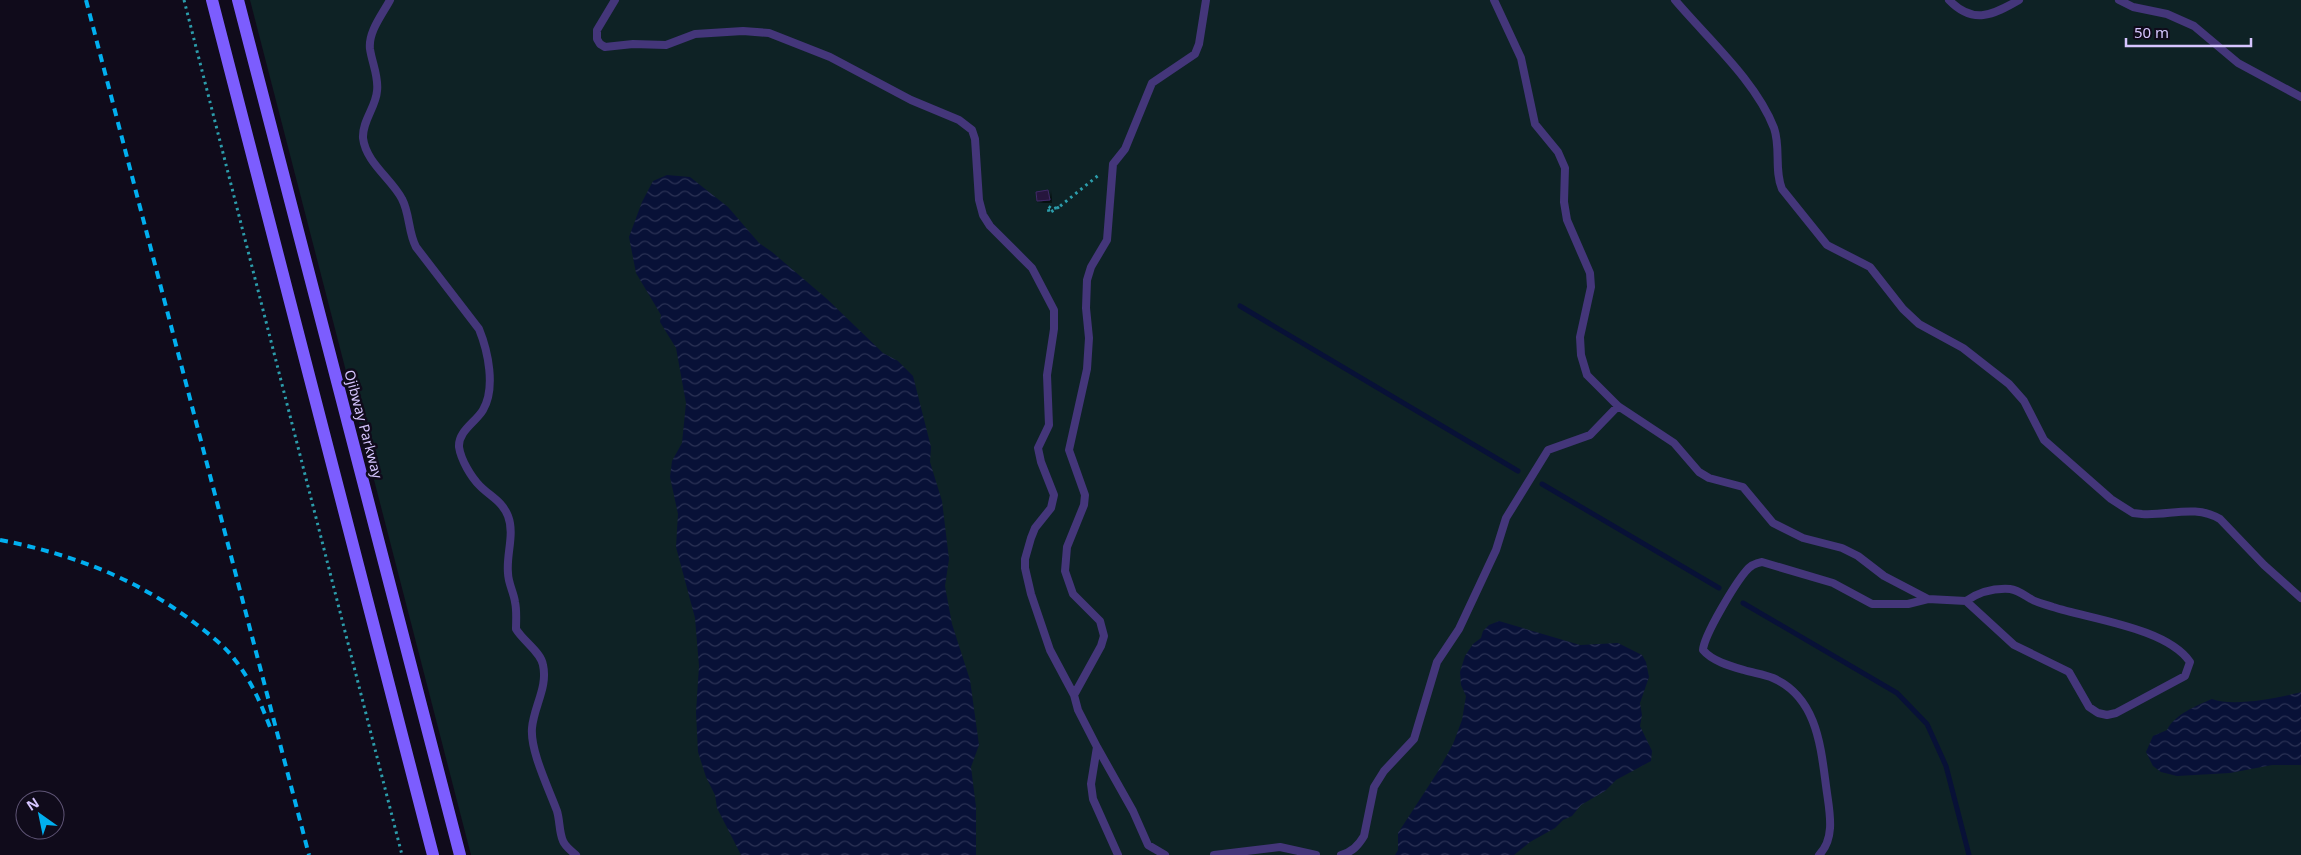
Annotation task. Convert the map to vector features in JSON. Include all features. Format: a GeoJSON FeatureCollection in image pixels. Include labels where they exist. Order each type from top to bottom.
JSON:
{"type":"FeatureCollection","features":[{"type":"Feature","properties":{"kind":"main road"},"geometry":{"type":"LineString","coordinates":[[212,0],[433,855]]}},
{"type":"Feature","properties":{"kind":"main road","name":"Ojibway Parkway"},"geometry":{"type":"LineString","coordinates":[[238,0],[460,855]]}},
{"type":"Feature","properties":{"kind":"lane"},"geometry":{"type":"LineString","coordinates":[[390,0],[370,40],[378,88],[364,130],[363,139],[366,150],[393,184],[404,202],[412,240],[416,247],[479,329],[485,342],[489,372],[488,400],[478,417],[461,436],[459,446],[461,457],[480,486],[501,504],[509,518],[508,576],[516,604],[516,629],[539,656],[543,663],[545,675],[544,687],[532,727],[532,737],[544,779],[558,813],[563,842],[576,855]]}},
{"type":"Feature","properties":{"kind":"lane"},"geometry":{"type":"LineString","coordinates":[[615,0],[597,30],[597,39],[605,47],[633,44],[666,45],[695,34],[760,31],[789,39],[830,57],[911,100],[959,120],[972,130],[975,139],[979,200],[983,215],[1032,268],[1054,310],[1054,329],[1048,375],[1049,425],[1038,448],[1041,462],[1054,495],[1051,508],[1035,528],[1025,559],[1031,594],[1050,650],[1074,695],[1078,710],[1097,747],[1099,757],[1133,810],[1148,845],[1165,855]]}},
{"type":"Feature","properties":{"kind":"lane"},"geometry":{"type":"LineString","coordinates":[[1074,695],[1104,636],[1100,621],[1072,594],[1065,571],[1067,547],[1084,505],[1085,495],[1069,450],[1087,369],[1089,338],[1086,308],[1087,280],[1091,268],[1106,240],[1113,164],[1125,149],[1152,83],[1195,54],[1199,44],[1206,0]]}},
{"type":"Feature","properties":{"kind":"lane"},"geometry":{"type":"LineString","coordinates":[[1494,0],[1521,58],[1536,124],[1558,152],[1565,168],[1564,202],[1568,220],[1590,273],[1591,287],[1580,336],[1581,355],[1588,375],[1618,406],[1674,443],[1699,472],[1708,478],[1743,487],[1773,523],[1803,538],[1842,548],[1858,556],[1884,576],[1928,599]]}},
{"type":"Feature","properties":{"kind":"lane"},"geometry":{"type":"LineString","coordinates":[[1675,0],[1760,100],[1775,130],[1779,181],[1782,189],[1827,246],[1870,267],[1903,309],[1919,324],[1963,348],[2009,384],[2024,401],[2044,440],[2111,499],[2133,512],[2142,514],[2198,510],[2213,515],[2220,519],[2301,598]]}},
{"type":"Feature","properties":{"kind":"lane"},"geometry":{"type":"LineString","coordinates":[[1949,0],[1958,9],[1972,15],[1987,16],[2019,0]]}},
{"type":"Feature","properties":{"kind":"lane"},"geometry":{"type":"LineString","coordinates":[[2119,0],[2133,7],[2167,14],[2194,26],[2238,63],[2301,97]]}},
{"type":"Feature","properties":{"kind":"lane"},"geometry":{"type":"LineString","coordinates":[[1341,855],[1354,849],[1360,843],[1364,836],[1374,787],[1378,779],[1414,739],[1437,662],[1457,633],[1496,550],[1506,518],[1545,454],[1556,446],[1590,435],[1618,406]]}},
{"type":"Feature","properties":{"kind":"lane"},"geometry":{"type":"LineString","coordinates":[[1819,855],[1825,849],[1828,840],[1830,813],[1819,736],[1808,710],[1797,693],[1774,678],[1737,668],[1707,654],[1704,650],[1704,642],[1746,570],[1762,562],[1833,582],[1872,604],[1900,605],[1928,599],[1966,601],[1982,592],[2012,590],[2032,600],[2124,626],[2162,640],[2184,652],[2190,662],[2189,669],[2185,676],[2116,713],[2107,715],[2098,713],[2089,707],[2069,672],[2014,645],[1966,601]]}},
{"type":"Feature","properties":{"kind":"lane"},"geometry":{"type":"LineString","coordinates":[[1099,757],[1091,784],[1093,799],[1118,855]]}},
{"type":"Feature","properties":{"kind":"lane"},"geometry":{"type":"LineString","coordinates":[[1214,855],[1273,847],[1287,847],[1316,855]]}},
{"type":"Feature","properties":{"kind":"path"},"geometry":{"type":"LineString","coordinates":[[184,0],[402,855]]}},
{"type":"Feature","properties":{"kind":"path"},"geometry":{"type":"LineString","coordinates":[[1059,207],[1113,164]]}},
{"type":"Feature","properties":{"kind":"green space"},"geometry":{"type":"Polygon","coordinates":[[[250,0],[2301,0],[2301,855],[471,855],[250,0]]]}},
{"type":"Feature","properties":{"kind":"water"},"geometry":{"type":"Polygon","coordinates":[[[667,175],[690,177],[728,207],[759,243],[827,299],[883,353],[898,361],[913,376],[931,447],[930,462],[942,501],[949,559],[945,586],[952,624],[970,680],[979,745],[971,767],[976,807],[976,855],[741,855],[717,808],[715,795],[706,777],[698,752],[696,712],[699,666],[695,618],[676,547],[678,514],[670,477],[672,461],[682,443],[686,403],[676,348],[660,322],[661,315],[636,273],[629,237],[642,202],[653,181],[667,175]]]}},
{"type":"Feature","properties":{"kind":"water"},"geometry":{"type":"Polygon","coordinates":[[[1499,621],[1580,645],[1618,643],[1642,655],[1646,662],[1649,677],[1640,703],[1642,715],[1640,726],[1652,751],[1651,761],[1616,780],[1605,791],[1581,805],[1572,816],[1530,842],[1514,855],[1395,855],[1398,850],[1398,833],[1437,773],[1453,744],[1462,720],[1466,696],[1461,685],[1460,672],[1465,656],[1473,644],[1481,638],[1483,631],[1489,625],[1499,621]]]}},
{"type":"Feature","properties":{"kind":"water"},"geometry":{"type":"Polygon","coordinates":[[[2301,692],[2301,765],[2272,765],[2230,773],[2177,776],[2161,772],[2153,766],[2146,752],[2153,736],[2167,730],[2175,719],[2186,711],[2212,699],[2244,702],[2301,692]]]}},
{"type":"Feature","properties":{"kind":"building"},"geometry":{"type":"Polygon","coordinates":[[[1048,190],[1050,200],[1037,201],[1036,192],[1048,190]]]}},
{"type":"Feature","properties":{"kind":"waterway"},"geometry":{"type":"LineString","coordinates":[[1240,306],[1518,471]]}},
{"type":"Feature","properties":{"kind":"waterway"},"geometry":{"type":"LineString","coordinates":[[1542,484],[1719,588]]}},
{"type":"Feature","properties":{"kind":"waterway"},"geometry":{"type":"LineString","coordinates":[[1743,603],[1897,693],[1927,724],[1946,766],[1969,855]]}},
{"type":"Feature","properties":{"kind":"railway"},"geometry":{"type":"LineString","coordinates":[[86,0],[309,855]]}},
{"type":"Feature","properties":{"kind":"railway"},"geometry":{"type":"LineString","coordinates":[[0,540],[53,553],[103,570],[127,581],[174,608],[222,645],[231,655],[251,684],[270,727]]}}]}
